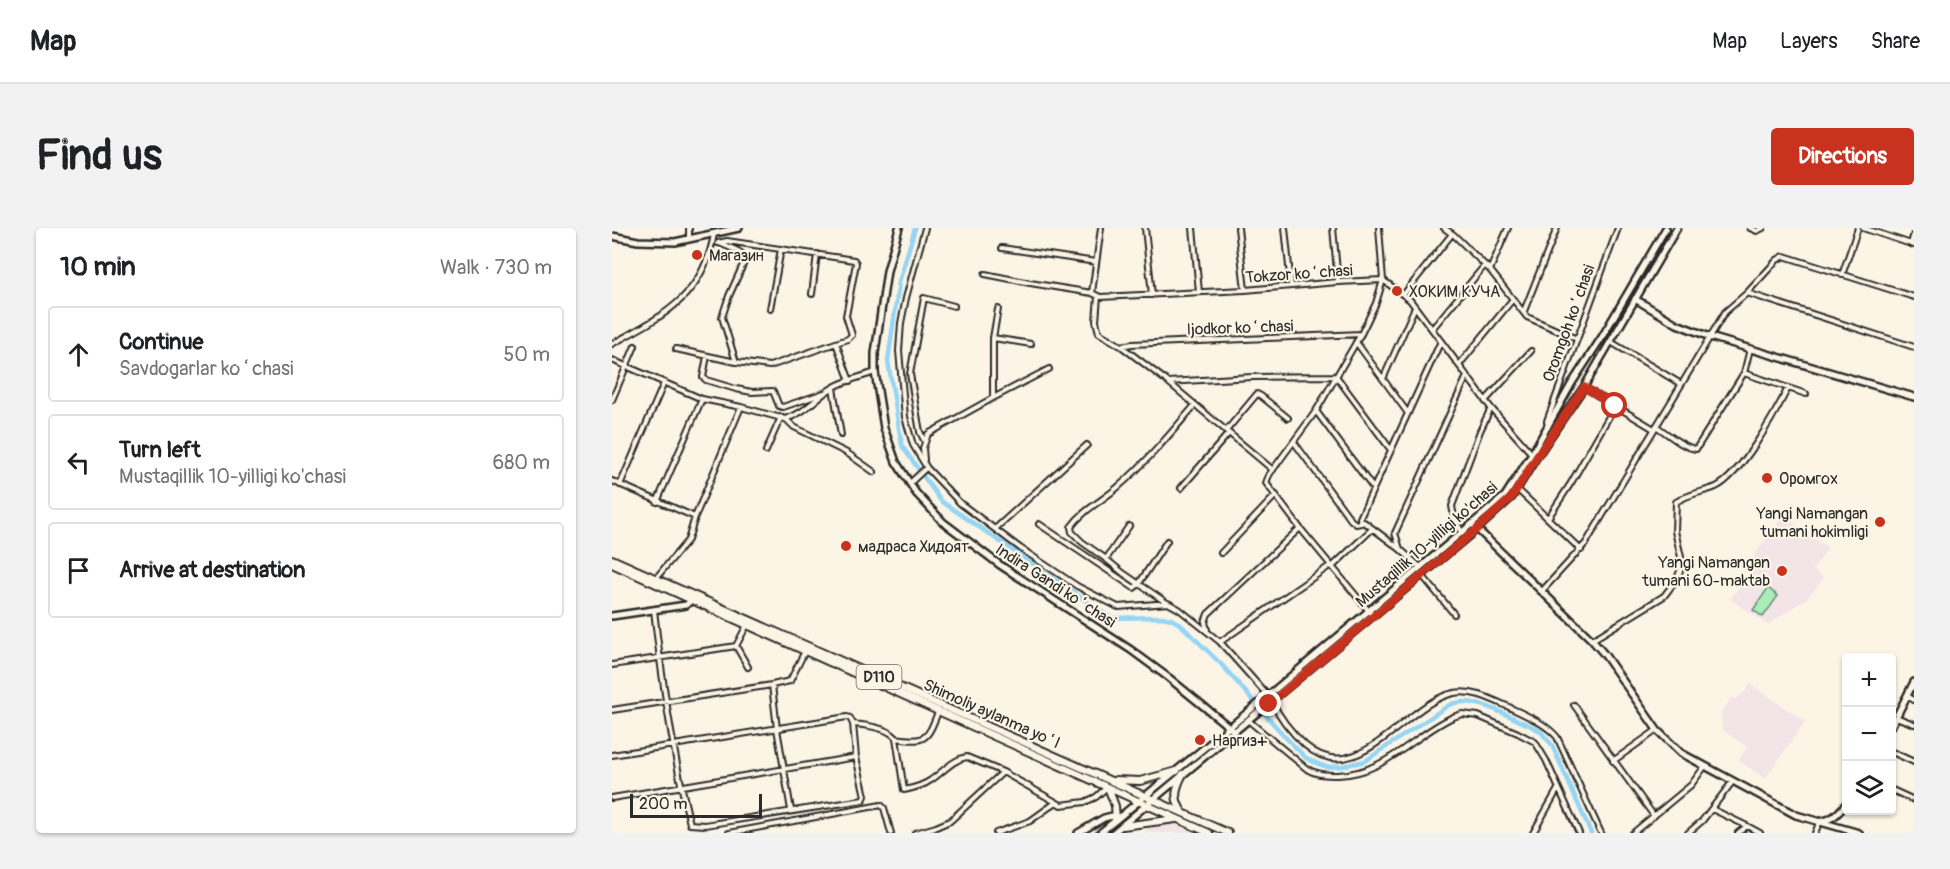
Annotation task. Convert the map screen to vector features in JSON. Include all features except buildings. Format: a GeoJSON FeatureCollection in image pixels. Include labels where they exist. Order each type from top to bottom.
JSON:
{"type":"FeatureCollection","features":[{"type":"Feature","properties":{"kind":"main road","name":"Shimoliy aylanma yoʻl"},"geometry":{"type":"LineString","coordinates":[[612,559],[747,625],[847,667],[938,712],[973,724],[1146,795],[1209,833]]}},
{"type":"Feature","properties":{"kind":"main road","name":"Shimoliy aylanma yoʻl"},"geometry":{"type":"LineString","coordinates":[[612,564],[694,598],[973,724],[1137,802],[1228,833]]}},
{"type":"Feature","properties":{"kind":"main road"},"geometry":{"type":"LineString","coordinates":[[1111,780],[1140,781],[1180,772],[1175,798],[1182,816],[1123,826]]}},
{"type":"Feature","properties":{"kind":"main road"},"geometry":{"type":"LineString","coordinates":[[1108,788],[1115,806],[1116,819]]}},
{"type":"Feature","properties":{"kind":"street"},"geometry":{"type":"LineString","coordinates":[[689,228],[689,239]]}},
{"type":"Feature","properties":{"kind":"street"},"geometry":{"type":"LineString","coordinates":[[612,236],[639,241],[675,242],[713,237],[739,228]]}},
{"type":"Feature","properties":{"kind":"street","name":"Indira Gandi koʻchasi"},"geometry":{"type":"LineString","coordinates":[[899,228],[887,271],[875,353],[875,372],[884,428],[896,462],[912,481],[916,493],[943,522],[1018,579],[1075,614],[1169,678],[1232,729]]}},
{"type":"Feature","properties":{"kind":"street"},"geometry":{"type":"LineString","coordinates":[[925,228],[904,306],[899,351],[905,417],[913,445],[927,468],[960,503],[1020,548],[1077,586],[1118,607],[1168,603]]}},
{"type":"Feature","properties":{"kind":"street"},"geometry":{"type":"LineString","coordinates":[[1092,293],[1101,228]]}},
{"type":"Feature","properties":{"kind":"street"},"geometry":{"type":"LineString","coordinates":[[1145,228],[1152,295]]}},
{"type":"Feature","properties":{"kind":"street"},"geometry":{"type":"LineString","coordinates":[[1193,228],[1199,292]]}},
{"type":"Feature","properties":{"kind":"street"},"geometry":{"type":"LineString","coordinates":[[1238,228],[1245,290]]}},
{"type":"Feature","properties":{"kind":"street"},"geometry":{"type":"LineString","coordinates":[[1285,228],[1291,286]]}},
{"type":"Feature","properties":{"kind":"street"},"geometry":{"type":"LineString","coordinates":[[1333,228],[1338,282]]}},
{"type":"Feature","properties":{"kind":"street"},"geometry":{"type":"LineString","coordinates":[[1371,614],[1266,483],[1316,411],[1376,303],[1383,280],[1379,228]]}},
{"type":"Feature","properties":{"kind":"street"},"geometry":{"type":"LineString","coordinates":[[1444,228],[1490,270],[1527,317],[1576,339]]}},
{"type":"Feature","properties":{"kind":"street"},"geometry":{"type":"LineString","coordinates":[[1404,294],[1457,228]]}},
{"type":"Feature","properties":{"kind":"street"},"geometry":{"type":"LineString","coordinates":[[1490,270],[1508,228]]}},
{"type":"Feature","properties":{"kind":"street"},"geometry":{"type":"LineString","coordinates":[[1524,311],[1557,228]]}},
{"type":"Feature","properties":{"kind":"street","name":"Oromgoh koʻchasi"},"geometry":{"type":"LineString","coordinates":[[1548,427],[1546,421],[1618,228]]}},
{"type":"Feature","properties":{"kind":"street","name":"Mustaqillik 10-yilligi ko'chasi"},"geometry":{"type":"LineString","coordinates":[[1371,614],[1420,567],[1504,505],[1517,489],[1572,382],[1602,337],[1666,228]]}},
{"type":"Feature","properties":{"kind":"street","name":"Mustaqillik 10-yilligi ko'chasi"},"geometry":{"type":"LineString","coordinates":[[1268,700],[1371,614],[1422,575],[1505,496],[1584,387],[1677,228]]}},
{"type":"Feature","properties":{"kind":"street"},"geometry":{"type":"LineString","coordinates":[[1750,228],[1757,231],[1763,228]]}},
{"type":"Feature","properties":{"kind":"street"},"geometry":{"type":"LineString","coordinates":[[1842,275],[1858,228]]}},
{"type":"Feature","properties":{"kind":"street"},"geometry":{"type":"LineString","coordinates":[[1863,228],[1912,244],[1914,233]]}},
{"type":"Feature","properties":{"kind":"street"},"geometry":{"type":"LineString","coordinates":[[713,237],[718,243],[739,251],[746,258],[722,317],[736,362]]}},
{"type":"Feature","properties":{"kind":"street"},"geometry":{"type":"LineString","coordinates":[[612,344],[659,319],[680,301],[699,278],[711,252],[713,237]]}},
{"type":"Feature","properties":{"kind":"street"},"geometry":{"type":"LineString","coordinates":[[676,349],[736,362],[770,366],[852,336],[846,316],[855,260],[727,241],[718,243]]}},
{"type":"Feature","properties":{"kind":"street"},"geometry":{"type":"LineString","coordinates":[[1002,248],[1096,262]]}},
{"type":"Feature","properties":{"kind":"street"},"geometry":{"type":"LineString","coordinates":[[770,309],[781,249]]}},
{"type":"Feature","properties":{"kind":"street"},"geometry":{"type":"LineString","coordinates":[[812,294],[817,254]]}},
{"type":"Feature","properties":{"kind":"street"},"geometry":{"type":"LineString","coordinates":[[1542,591],[1581,550],[1595,530],[1725,312],[1747,293],[1777,260],[1784,256],[1914,297]]}},
{"type":"Feature","properties":{"kind":"street"},"geometry":{"type":"LineString","coordinates":[[1432,329],[1485,265]]}},
{"type":"Feature","properties":{"kind":"street","name":"Tokzor koʻchasi"},"geometry":{"type":"LineString","coordinates":[[985,274],[1098,296],[1245,290],[1383,280]]}},
{"type":"Feature","properties":{"kind":"street"},"geometry":{"type":"LineString","coordinates":[[1383,280],[1404,294],[1415,306],[1485,401],[1534,456]]}},
{"type":"Feature","properties":{"kind":"street"},"geometry":{"type":"LineString","coordinates":[[1747,293],[1914,347]]}},
{"type":"Feature","properties":{"kind":"street"},"geometry":{"type":"LineString","coordinates":[[1098,296],[1097,328],[1104,337],[1120,346],[1168,382],[1273,470]]}},
{"type":"Feature","properties":{"kind":"street"},"geometry":{"type":"LineString","coordinates":[[924,440],[920,432],[910,374],[921,309],[924,298],[954,306]]}},
{"type":"Feature","properties":{"kind":"street"},"geometry":{"type":"LineString","coordinates":[[1459,364],[1513,299]]}},
{"type":"Feature","properties":{"kind":"street"},"geometry":{"type":"LineString","coordinates":[[1635,299],[1677,324],[1710,337],[1914,397]]}},
{"type":"Feature","properties":{"kind":"street"},"geometry":{"type":"LineString","coordinates":[[1383,379],[1415,306]]}},
{"type":"Feature","properties":{"kind":"street"},"geometry":{"type":"LineString","coordinates":[[993,398],[993,338],[998,309]]}},
{"type":"Feature","properties":{"kind":"street","name":"Ijodkor koʻchasi"},"geometry":{"type":"LineString","coordinates":[[1120,346],[1360,334]]}},
{"type":"Feature","properties":{"kind":"street"},"geometry":{"type":"LineString","coordinates":[[993,338],[1031,344]]}},
{"type":"Feature","properties":{"kind":"street"},"geometry":{"type":"LineString","coordinates":[[1361,523],[1362,512],[1441,341]]}},
{"type":"Feature","properties":{"kind":"street"},"geometry":{"type":"LineString","coordinates":[[1610,341],[1682,384]]}},
{"type":"Feature","properties":{"kind":"street"},"geometry":{"type":"LineString","coordinates":[[1356,342],[1407,412]]}},
{"type":"Feature","properties":{"kind":"street"},"geometry":{"type":"LineString","coordinates":[[836,343],[850,381]]}},
{"type":"Feature","properties":{"kind":"street"},"geometry":{"type":"LineString","coordinates":[[612,400],[635,346]]}},
{"type":"Feature","properties":{"kind":"street"},"geometry":{"type":"LineString","coordinates":[[1584,387],[1693,449],[1696,448],[1744,373],[1751,348]]}},
{"type":"Feature","properties":{"kind":"street"},"geometry":{"type":"LineString","coordinates":[[1485,401],[1531,351]]}},
{"type":"Feature","properties":{"kind":"street"},"geometry":{"type":"LineString","coordinates":[[707,356],[703,377],[706,380],[752,392],[772,391],[779,406],[792,405],[828,392]]}},
{"type":"Feature","properties":{"kind":"street"},"geometry":{"type":"LineString","coordinates":[[612,360],[702,399],[741,406],[783,418],[792,417],[833,387],[875,372]]}},
{"type":"Feature","properties":{"kind":"street"},"geometry":{"type":"LineString","coordinates":[[927,468],[923,456],[924,440],[928,434],[1049,369]]}},
{"type":"Feature","properties":{"kind":"street"},"geometry":{"type":"LineString","coordinates":[[1744,373],[1806,394]]}},
{"type":"Feature","properties":{"kind":"street"},"geometry":{"type":"LineString","coordinates":[[1400,549],[1395,533],[1467,375]]}},
{"type":"Feature","properties":{"kind":"street"},"geometry":{"type":"LineString","coordinates":[[1168,382],[1251,377],[1336,376]]}},
{"type":"Feature","properties":{"kind":"street"},"geometry":{"type":"LineString","coordinates":[[1336,376],[1391,450]]}},
{"type":"Feature","properties":{"kind":"street"},"geometry":{"type":"LineString","coordinates":[[620,485],[664,383]]}},
{"type":"Feature","properties":{"kind":"street"},"geometry":{"type":"LineString","coordinates":[[833,387],[841,435]]}},
{"type":"Feature","properties":{"kind":"street"},"geometry":{"type":"LineString","coordinates":[[1592,640],[1664,596],[1677,579],[1681,568],[1682,557],[1675,531],[1676,502],[1687,495],[1716,486],[1728,478],[1743,462],[1788,388]]}},
{"type":"Feature","properties":{"kind":"street"},"geometry":{"type":"LineString","coordinates":[[1181,488],[1258,394],[1288,418]]}},
{"type":"Feature","properties":{"kind":"street"},"geometry":{"type":"LineString","coordinates":[[657,502],[702,399]]}},
{"type":"Feature","properties":{"kind":"street"},"geometry":{"type":"LineString","coordinates":[[1195,405],[1139,466],[1072,525],[1072,532],[1138,585],[1207,630],[1220,642],[1283,721],[1308,747],[1326,757],[1340,758],[1355,755],[1369,748],[1433,702],[1451,693],[1468,692],[1491,699],[1552,730],[1601,833]]}},
{"type":"Feature","properties":{"kind":"street"},"geometry":{"type":"LineString","coordinates":[[656,579],[688,540],[695,517],[741,406]]}},
{"type":"Feature","properties":{"kind":"street"},"geometry":{"type":"LineString","coordinates":[[1548,518],[1615,406]]}},
{"type":"Feature","properties":{"kind":"street"},"geometry":{"type":"LineString","coordinates":[[1462,534],[1454,517],[1452,506],[1491,408]]}},
{"type":"Feature","properties":{"kind":"street"},"geometry":{"type":"LineString","coordinates":[[1316,411],[1373,488]]}},
{"type":"Feature","properties":{"kind":"street"},"geometry":{"type":"LineString","coordinates":[[766,451],[783,418]]}},
{"type":"Feature","properties":{"kind":"street"},"geometry":{"type":"LineString","coordinates":[[783,418],[794,427],[847,453],[874,472]]}},
{"type":"Feature","properties":{"kind":"street"},"geometry":{"type":"LineString","coordinates":[[1294,442],[1351,520],[1356,524],[1364,522],[1420,567]]}},
{"type":"Feature","properties":{"kind":"street"},"geometry":{"type":"LineString","coordinates":[[995,528],[1087,445]]}},
{"type":"Feature","properties":{"kind":"street"},"geometry":{"type":"LineString","coordinates":[[912,481],[927,468]]}},
{"type":"Feature","properties":{"kind":"street"},"geometry":{"type":"LineString","coordinates":[[612,481],[695,517]]}},
{"type":"Feature","properties":{"kind":"street"},"geometry":{"type":"LineString","coordinates":[[1517,489],[1581,550]]}},
{"type":"Feature","properties":{"kind":"street"},"geometry":{"type":"LineString","coordinates":[[1221,553],[1276,495]]}},
{"type":"Feature","properties":{"kind":"street"},"geometry":{"type":"LineString","coordinates":[[1039,524],[1134,588],[1167,541]]}},
{"type":"Feature","properties":{"kind":"street"},"geometry":{"type":"LineString","coordinates":[[1106,559],[1129,526]]}},
{"type":"Feature","properties":{"kind":"street"},"geometry":{"type":"LineString","coordinates":[[1475,527],[1592,640],[1657,730],[1681,753],[1796,815],[1820,821],[1841,830],[1859,833]]}},
{"type":"Feature","properties":{"kind":"street"},"geometry":{"type":"LineString","coordinates":[[1207,630],[1205,622],[1208,614],[1300,528]]}},
{"type":"Feature","properties":{"kind":"street"},"geometry":{"type":"LineString","coordinates":[[1220,642],[1331,566],[1372,529]]}},
{"type":"Feature","properties":{"kind":"street"},"geometry":{"type":"LineString","coordinates":[[1422,575],[1454,614]]}},
{"type":"Feature","properties":{"kind":"street"},"geometry":{"type":"LineString","coordinates":[[612,616],[686,605],[694,598]]}},
{"type":"Feature","properties":{"kind":"street"},"geometry":{"type":"LineString","coordinates":[[612,755],[674,744],[847,717],[853,724],[856,757],[865,796],[863,800],[705,825],[690,824],[674,744],[654,609]]}},
{"type":"Feature","properties":{"kind":"street"},"geometry":{"type":"LineString","coordinates":[[736,646],[747,625]]}},
{"type":"Feature","properties":{"kind":"street"},"geometry":{"type":"LineString","coordinates":[[612,665],[736,646]]}},
{"type":"Feature","properties":{"kind":"street"},"geometry":{"type":"LineString","coordinates":[[736,646],[748,667]]}},
{"type":"Feature","properties":{"kind":"street"},"geometry":{"type":"LineString","coordinates":[[612,710],[790,681],[805,651]]}},
{"type":"Feature","properties":{"kind":"street"},"geometry":{"type":"LineString","coordinates":[[1914,682],[1896,717],[1914,724]]}},
{"type":"Feature","properties":{"kind":"street"},"geometry":{"type":"LineString","coordinates":[[772,685],[791,810]]}},
{"type":"Feature","properties":{"kind":"street"},"geometry":{"type":"LineString","coordinates":[[1907,696],[1914,700]]}},
{"type":"Feature","properties":{"kind":"street"},"geometry":{"type":"LineString","coordinates":[[1100,833],[1146,795],[1180,772],[1232,729],[1247,713],[1268,700]]}},
{"type":"Feature","properties":{"kind":"street"},"geometry":{"type":"LineString","coordinates":[[1232,729],[1251,719],[1268,700]]}},
{"type":"Feature","properties":{"kind":"street"},"geometry":{"type":"LineString","coordinates":[[1574,705],[1654,816]]}},
{"type":"Feature","properties":{"kind":"street"},"geometry":{"type":"LineString","coordinates":[[896,738],[913,741],[926,737],[938,712]]}},
{"type":"Feature","properties":{"kind":"street"},"geometry":{"type":"LineString","coordinates":[[1251,719],[1307,769],[1315,774],[1337,775],[1370,769],[1447,720],[1462,714],[1470,714],[1535,742],[1540,748],[1579,833]]}},
{"type":"Feature","properties":{"kind":"street"},"geometry":{"type":"LineString","coordinates":[[853,724],[894,734],[904,790],[919,787],[953,762],[964,757],[972,758],[1003,772],[1055,803],[1065,805],[1085,802],[1108,788]]}},
{"type":"Feature","properties":{"kind":"street"},"geometry":{"type":"LineString","coordinates":[[1613,761],[1657,730]]}},
{"type":"Feature","properties":{"kind":"street"},"geometry":{"type":"LineString","coordinates":[[1896,754],[1914,762]]}},
{"type":"Feature","properties":{"kind":"street"},"geometry":{"type":"LineString","coordinates":[[612,798],[856,757]]}},
{"type":"Feature","properties":{"kind":"street"},"geometry":{"type":"LineString","coordinates":[[1633,833],[1695,782],[1705,766]]}},
{"type":"Feature","properties":{"kind":"street"},"geometry":{"type":"LineString","coordinates":[[915,833],[943,825],[1003,772]]}},
{"type":"Feature","properties":{"kind":"street"},"geometry":{"type":"LineString","coordinates":[[1113,833],[1147,806],[1180,772]]}},
{"type":"Feature","properties":{"kind":"street"},"geometry":{"type":"LineString","coordinates":[[1688,833],[1702,821],[1733,781]]}},
{"type":"Feature","properties":{"kind":"street"},"geometry":{"type":"LineString","coordinates":[[1533,833],[1558,789]]}},
{"type":"Feature","properties":{"kind":"street"},"geometry":{"type":"LineString","coordinates":[[1896,792],[1914,800]]}},
{"type":"Feature","properties":{"kind":"street"},"geometry":{"type":"LineString","coordinates":[[996,833],[1030,821],[1055,803]]}},
{"type":"Feature","properties":{"kind":"street"},"geometry":{"type":"LineString","coordinates":[[729,833],[880,806],[884,808],[891,833]]}},
{"type":"Feature","properties":{"kind":"street"},"geometry":{"type":"LineString","coordinates":[[1820,821],[1827,821],[1842,808]]}},
{"type":"Feature","properties":{"kind":"street"},"geometry":{"type":"LineString","coordinates":[[1712,809],[1760,833]]}},
{"type":"Feature","properties":{"kind":"street"},"geometry":{"type":"LineString","coordinates":[[1078,833],[1104,818],[1112,816],[1116,819]]}},
{"type":"Feature","properties":{"kind":"street"},"geometry":{"type":"LineString","coordinates":[[1815,833],[1820,821]]}},
{"type":"Feature","properties":{"kind":"street"},"geometry":{"type":"LineString","coordinates":[[1738,833],[1747,826]]}},
{"type":"Feature","properties":{"kind":"shaded area","name":"Yangi Namangan tumani 60-maktab"},"geometry":{"type":"Polygon","coordinates":[[[1784,516],[1828,548],[1813,570],[1824,578],[1808,597],[1768,625],[1730,599],[1750,573],[1747,569],[1756,557],[1754,555],[1784,516]]]}},
{"type":"Feature","properties":{"kind":"shaded area"},"geometry":{"type":"Polygon","coordinates":[[[1750,684],[1805,721],[1765,779],[1739,760],[1747,747],[1722,728],[1721,712],[1732,698],[1736,699],[1746,691],[1750,684]]]}},
{"type":"Feature","properties":{"kind":"shaded area"},"geometry":{"type":"Polygon","coordinates":[[[1150,825],[1177,825],[1194,833],[1144,833],[1150,825]]]}},
{"type":"Feature","properties":{"kind":"green space"},"geometry":{"type":"Polygon","coordinates":[[[1768,588],[1778,596],[1763,617],[1753,610],[1768,588]]]}},
{"type":"Feature","properties":{"kind":"waterway"},"geometry":{"type":"LineString","coordinates":[[915,228],[899,282],[888,361],[902,446],[941,501],[1111,618],[1162,617],[1180,624],[1221,664],[1286,738],[1306,758],[1316,763],[1327,767],[1365,761],[1449,705],[1459,702],[1480,704],[1533,727],[1540,731],[1552,745],[1591,833]]}},
{"type":"Feature","properties":{"kind":"place","name":"Магазин"},"geometry":{"type":"Point","coordinates":[697,255]}},
{"type":"Feature","properties":{"kind":"place","name":"ХОКИМ КУЧА"},"geometry":{"type":"Point","coordinates":[1397,291]}},
{"type":"Feature","properties":{"kind":"place","name":"Оромгох"},"geometry":{"type":"Point","coordinates":[1767,478]}},
{"type":"Feature","properties":{"kind":"place","name":"Yangi Namangan tumani hokimligi"},"geometry":{"type":"Point","coordinates":[1880,522]}},
{"type":"Feature","properties":{"kind":"place","name":"мадраса Хидоят"},"geometry":{"type":"Point","coordinates":[846,546]}},
{"type":"Feature","properties":{"kind":"place","name":"Yangi Namangan tumani 60-maktab"},"geometry":{"type":"Point","coordinates":[1782,571]}},
{"type":"Feature","properties":{"kind":"place","name":"Наргиз+"},"geometry":{"type":"Point","coordinates":[1200,740]}},
{"type":"Feature","properties":{"kind":"route"},"geometry":{"type":"LineString","coordinates":[[1269,704],[1512,497],[1584,387],[1615,406]]}}]}
